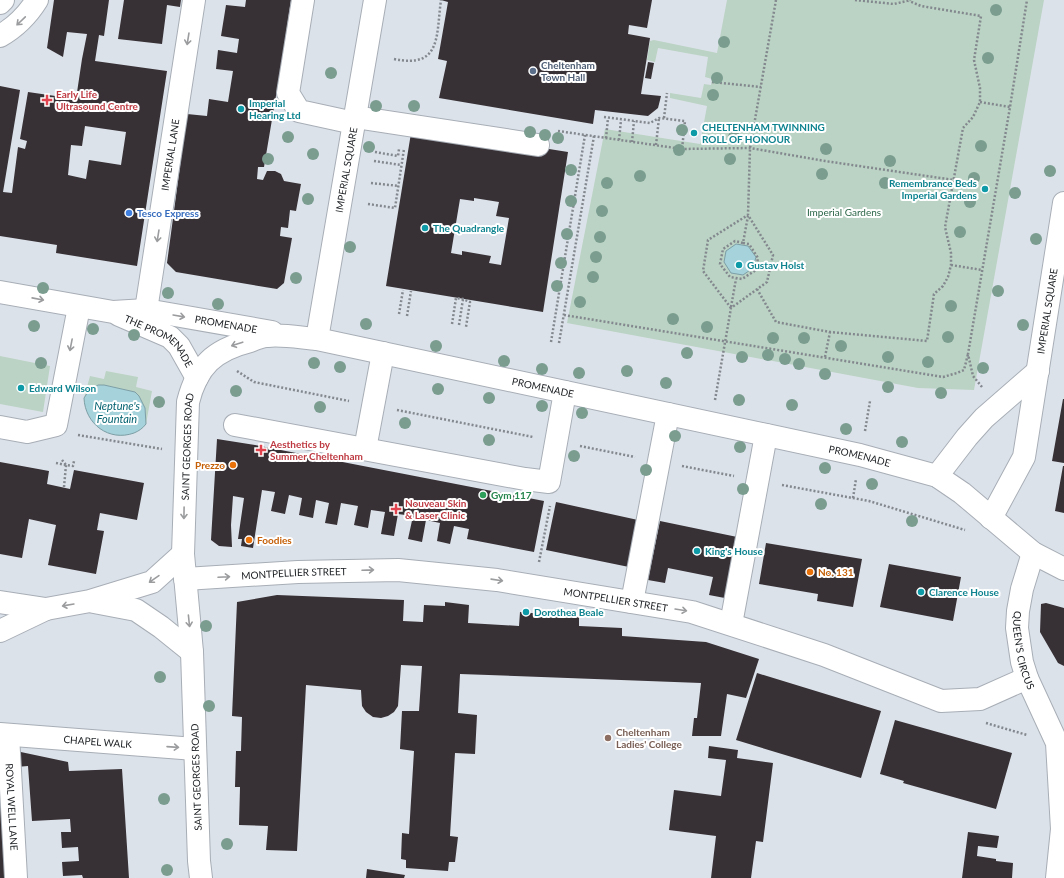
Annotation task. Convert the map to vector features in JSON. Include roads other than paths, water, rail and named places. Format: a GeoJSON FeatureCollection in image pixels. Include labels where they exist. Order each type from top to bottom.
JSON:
{"type":"FeatureCollection","features":[{"type":"Feature","properties":{"kind":"street"},"geometry":{"type":"LineString","coordinates":[[0,3],[3,0]]}},
{"type":"Feature","properties":{"kind":"street"},"geometry":{"type":"LineString","coordinates":[[0,36],[14,28],[27,15],[37,0]]}},
{"type":"Feature","properties":{"kind":"street","name":"IMPERIAL LANE"},"geometry":{"type":"LineString","coordinates":[[146,310],[194,0]]}},
{"type":"Feature","properties":{"kind":"street"},"geometry":{"type":"LineString","coordinates":[[303,0],[288,93],[299,111],[538,145]]}},
{"type":"Feature","properties":{"kind":"street","name":"IMPERIAL SQUARE"},"geometry":{"type":"LineString","coordinates":[[317,339],[375,0]]}},
{"type":"Feature","properties":{"kind":"street","name":"IMPERIAL SQUARE"},"geometry":{"type":"LineString","coordinates":[[991,518],[1024,457],[1064,203]]}},
{"type":"Feature","properties":{"kind":"street","name":"PROMENADE"},"geometry":{"type":"LineString","coordinates":[[0,292],[113,312],[146,310],[317,339],[860,455],[937,476],[962,493],[991,518]]}},
{"type":"Feature","properties":{"kind":"street"},"geometry":{"type":"LineString","coordinates":[[0,427],[27,432],[60,426],[79,307]]}},
{"type":"Feature","properties":{"kind":"street","name":"THE PROMENADE"},"geometry":{"type":"LineString","coordinates":[[113,312],[170,337],[179,346],[197,378]]}},
{"type":"Feature","properties":{"kind":"street","name":"SAINT GEORGES ROAD"},"geometry":{"type":"LineString","coordinates":[[201,878],[199,861],[192,652],[183,554],[188,402],[191,390],[205,366],[215,356],[234,345],[267,336],[317,339]]}},
{"type":"Feature","properties":{"kind":"street"},"geometry":{"type":"LineString","coordinates":[[365,449],[383,354]]}},
{"type":"Feature","properties":{"kind":"street"},"geometry":{"type":"LineString","coordinates":[[937,476],[967,437],[984,418],[1038,371]]}},
{"type":"Feature","properties":{"kind":"street"},"geometry":{"type":"LineString","coordinates":[[235,424],[549,482],[565,392]]}},
{"type":"Feature","properties":{"kind":"street"},"geometry":{"type":"LineString","coordinates":[[632,602],[668,414]]}},
{"type":"Feature","properties":{"kind":"street"},"geometry":{"type":"LineString","coordinates":[[731,624],[766,435]]}},
{"type":"Feature","properties":{"kind":"street"},"geometry":{"type":"LineString","coordinates":[[991,518],[1033,553],[1064,569]]}},
{"type":"Feature","properties":{"kind":"street","name":"QUEEN'S CIRCUS"},"geometry":{"type":"LineString","coordinates":[[1033,553],[1022,589],[1017,628],[1022,662],[1028,678],[1060,742],[1062,829],[1057,878]]}},
{"type":"Feature","properties":{"kind":"street"},"geometry":{"type":"LineString","coordinates":[[0,631],[46,609],[90,601],[152,582],[183,554]]}},
{"type":"Feature","properties":{"kind":"street","name":"MONTPELLIER STREET"},"geometry":{"type":"LineString","coordinates":[[185,579],[298,572],[398,570],[497,580],[692,612],[824,655],[941,701],[980,700],[1028,678]]}},
{"type":"Feature","properties":{"kind":"street"},"geometry":{"type":"LineString","coordinates":[[90,601],[136,610],[161,627],[192,652]]}},
{"type":"Feature","properties":{"kind":"street"},"geometry":{"type":"LineString","coordinates":[[0,602],[46,609]]}},
{"type":"Feature","properties":{"kind":"street","name":"CHAPEL WALK"},"geometry":{"type":"LineString","coordinates":[[4,734],[195,749]]}},
{"type":"Feature","properties":{"kind":"street","name":"ROYAL WELL LANE"},"geometry":{"type":"LineString","coordinates":[[4,734],[16,878]]}},
{"type":"Feature","properties":{"kind":"water"},"geometry":{"type":"Polygon","coordinates":[[[736,244],[748,246],[756,257],[753,268],[743,275],[731,273],[724,262],[726,251],[736,244]]]}},
{"type":"Feature","properties":{"kind":"water","name":"Neptune's Fountain"},"geometry":{"type":"Polygon","coordinates":[[[98,385],[135,392],[139,396],[145,408],[146,424],[136,432],[125,435],[107,433],[100,429],[89,416],[85,407],[84,398],[88,392],[98,385]]]}},
{"type":"Feature","properties":{"kind":"place","name":"Cheltenham Town Hall"},"geometry":{"type":"Point","coordinates":[533,71]}},
{"type":"Feature","properties":{"kind":"place","name":"Early Life Ultrasound Centre"},"geometry":{"type":"Point","coordinates":[47,100]}},
{"type":"Feature","properties":{"kind":"place","name":"Imperial Hearing Ltd"},"geometry":{"type":"Point","coordinates":[241,109]}},
{"type":"Feature","properties":{"kind":"place","name":"CHELTENHAM TWINNING ROLL OF HONOUR"},"geometry":{"type":"Point","coordinates":[694,133]}},
{"type":"Feature","properties":{"kind":"place","name":"Remembrance Beds Imperial Gardens"},"geometry":{"type":"Point","coordinates":[985,189]}},
{"type":"Feature","properties":{"kind":"place","name":"Tesco Express"},"geometry":{"type":"Point","coordinates":[129,213]}},
{"type":"Feature","properties":{"kind":"place","name":"The Quadrangle"},"geometry":{"type":"Point","coordinates":[425,228]}},
{"type":"Feature","properties":{"kind":"place","name":"Gustav Holst"},"geometry":{"type":"Point","coordinates":[739,265]}},
{"type":"Feature","properties":{"kind":"place","name":"Edward Wilson"},"geometry":{"type":"Point","coordinates":[21,388]}},
{"type":"Feature","properties":{"kind":"place","name":"Aesthetics by Summer Cheltenham"},"geometry":{"type":"Point","coordinates":[261,450]}},
{"type":"Feature","properties":{"kind":"place","name":"Prezzo"},"geometry":{"type":"Point","coordinates":[233,465]}},
{"type":"Feature","properties":{"kind":"place","name":"Gym 117"},"geometry":{"type":"Point","coordinates":[483,495]}},
{"type":"Feature","properties":{"kind":"place","name":"Nouveau Skin & Laser Clinic"},"geometry":{"type":"Point","coordinates":[396,509]}},
{"type":"Feature","properties":{"kind":"place","name":"Foodies"},"geometry":{"type":"Point","coordinates":[249,540]}},
{"type":"Feature","properties":{"kind":"place","name":"King's House"},"geometry":{"type":"Point","coordinates":[697,551]}},
{"type":"Feature","properties":{"kind":"place","name":"No. 131"},"geometry":{"type":"Point","coordinates":[810,572]}},
{"type":"Feature","properties":{"kind":"place","name":"Clarence House"},"geometry":{"type":"Point","coordinates":[921,592]}},
{"type":"Feature","properties":{"kind":"place","name":"Dorothea Beale"},"geometry":{"type":"Point","coordinates":[526,612]}},
{"type":"Feature","properties":{"kind":"place","name":"Cheltenham Ladies' College"},"geometry":{"type":"Point","coordinates":[608,738]}},
{"type":"Feature","properties":{"kind":"park label","name":"Imperial Gardens"},"geometry":{"type":"Point","coordinates":[844,212]}}]}
